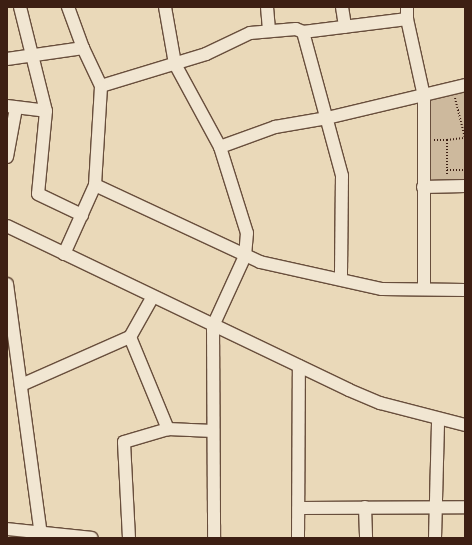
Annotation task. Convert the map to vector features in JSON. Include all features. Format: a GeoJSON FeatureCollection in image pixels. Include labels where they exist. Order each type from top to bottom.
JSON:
{"type":"FeatureCollection","features":[{"type":"Feature","properties":{"kind":"street"},"geometry":{"type":"LineString","coordinates":[[20,7],[34,55],[46,111],[38,194],[82,215]]}},
{"type":"Feature","properties":{"kind":"street"},"geometry":{"type":"LineString","coordinates":[[64,254],[95,186],[101,86],[83,48],[68,7]]}},
{"type":"Feature","properties":{"kind":"street"},"geometry":{"type":"LineString","coordinates":[[165,7],[175,64],[220,147],[247,233],[245,256],[213,326],[214,538]]}},
{"type":"Feature","properties":{"kind":"street"},"geometry":{"type":"LineString","coordinates":[[267,7],[269,30]]}},
{"type":"Feature","properties":{"kind":"street"},"geometry":{"type":"LineString","coordinates":[[342,7],[345,27]]}},
{"type":"Feature","properties":{"kind":"street"},"geometry":{"type":"LineString","coordinates":[[101,86],[175,64],[250,33],[269,30],[296,29],[303,32],[345,27],[407,13],[424,96],[424,289]]}},
{"type":"Feature","properties":{"kind":"street"},"geometry":{"type":"LineString","coordinates":[[303,32],[342,176],[341,279]]}},
{"type":"Feature","properties":{"kind":"street"},"geometry":{"type":"LineString","coordinates":[[7,59],[83,48]]}},
{"type":"Feature","properties":{"kind":"street"},"geometry":{"type":"LineString","coordinates":[[220,147],[275,127],[327,118],[465,85]]}},
{"type":"Feature","properties":{"kind":"street"},"geometry":{"type":"LineString","coordinates":[[7,157],[11,107],[46,111]]}},
{"type":"Feature","properties":{"kind":"street"},"geometry":{"type":"LineString","coordinates":[[95,186],[260,262],[382,289],[465,290]]}},
{"type":"Feature","properties":{"kind":"street"},"geometry":{"type":"LineString","coordinates":[[423,187],[465,186]]}},
{"type":"Feature","properties":{"kind":"street"},"geometry":{"type":"LineString","coordinates":[[7,226],[152,298],[380,404],[438,420],[465,425]]}},
{"type":"Feature","properties":{"kind":"street"},"geometry":{"type":"LineString","coordinates":[[7,284],[9,318],[21,385],[41,534]]}},
{"type":"Feature","properties":{"kind":"street"},"geometry":{"type":"LineString","coordinates":[[21,385],[130,337],[152,298]]}},
{"type":"Feature","properties":{"kind":"street"},"geometry":{"type":"LineString","coordinates":[[130,337],[168,429]]}},
{"type":"Feature","properties":{"kind":"street"},"geometry":{"type":"LineString","coordinates":[[298,538],[299,366]]}},
{"type":"Feature","properties":{"kind":"street"},"geometry":{"type":"LineString","coordinates":[[434,538],[438,420]]}},
{"type":"Feature","properties":{"kind":"street"},"geometry":{"type":"LineString","coordinates":[[129,538],[124,442],[168,429],[213,431]]}},
{"type":"Feature","properties":{"kind":"street"},"geometry":{"type":"LineString","coordinates":[[366,507],[366,538]]}},
{"type":"Feature","properties":{"kind":"street"},"geometry":{"type":"LineString","coordinates":[[299,508],[465,507]]}},
{"type":"Feature","properties":{"kind":"street"},"geometry":{"type":"LineString","coordinates":[[7,532],[92,538]]}},
{"type":"Feature","properties":{"kind":"path"},"geometry":{"type":"LineString","coordinates":[[424,141],[464,138],[453,88]]}},
{"type":"Feature","properties":{"kind":"path"},"geometry":{"type":"LineString","coordinates":[[447,140],[447,186]]}},
{"type":"Feature","properties":{"kind":"path"},"geometry":{"type":"LineString","coordinates":[[447,170],[465,170]]}},
{"type":"Feature","properties":{"kind":"shaded area"},"geometry":{"type":"Polygon","coordinates":[[[465,90],[465,184],[429,181],[429,104],[431,99],[465,90]]]}}]}
